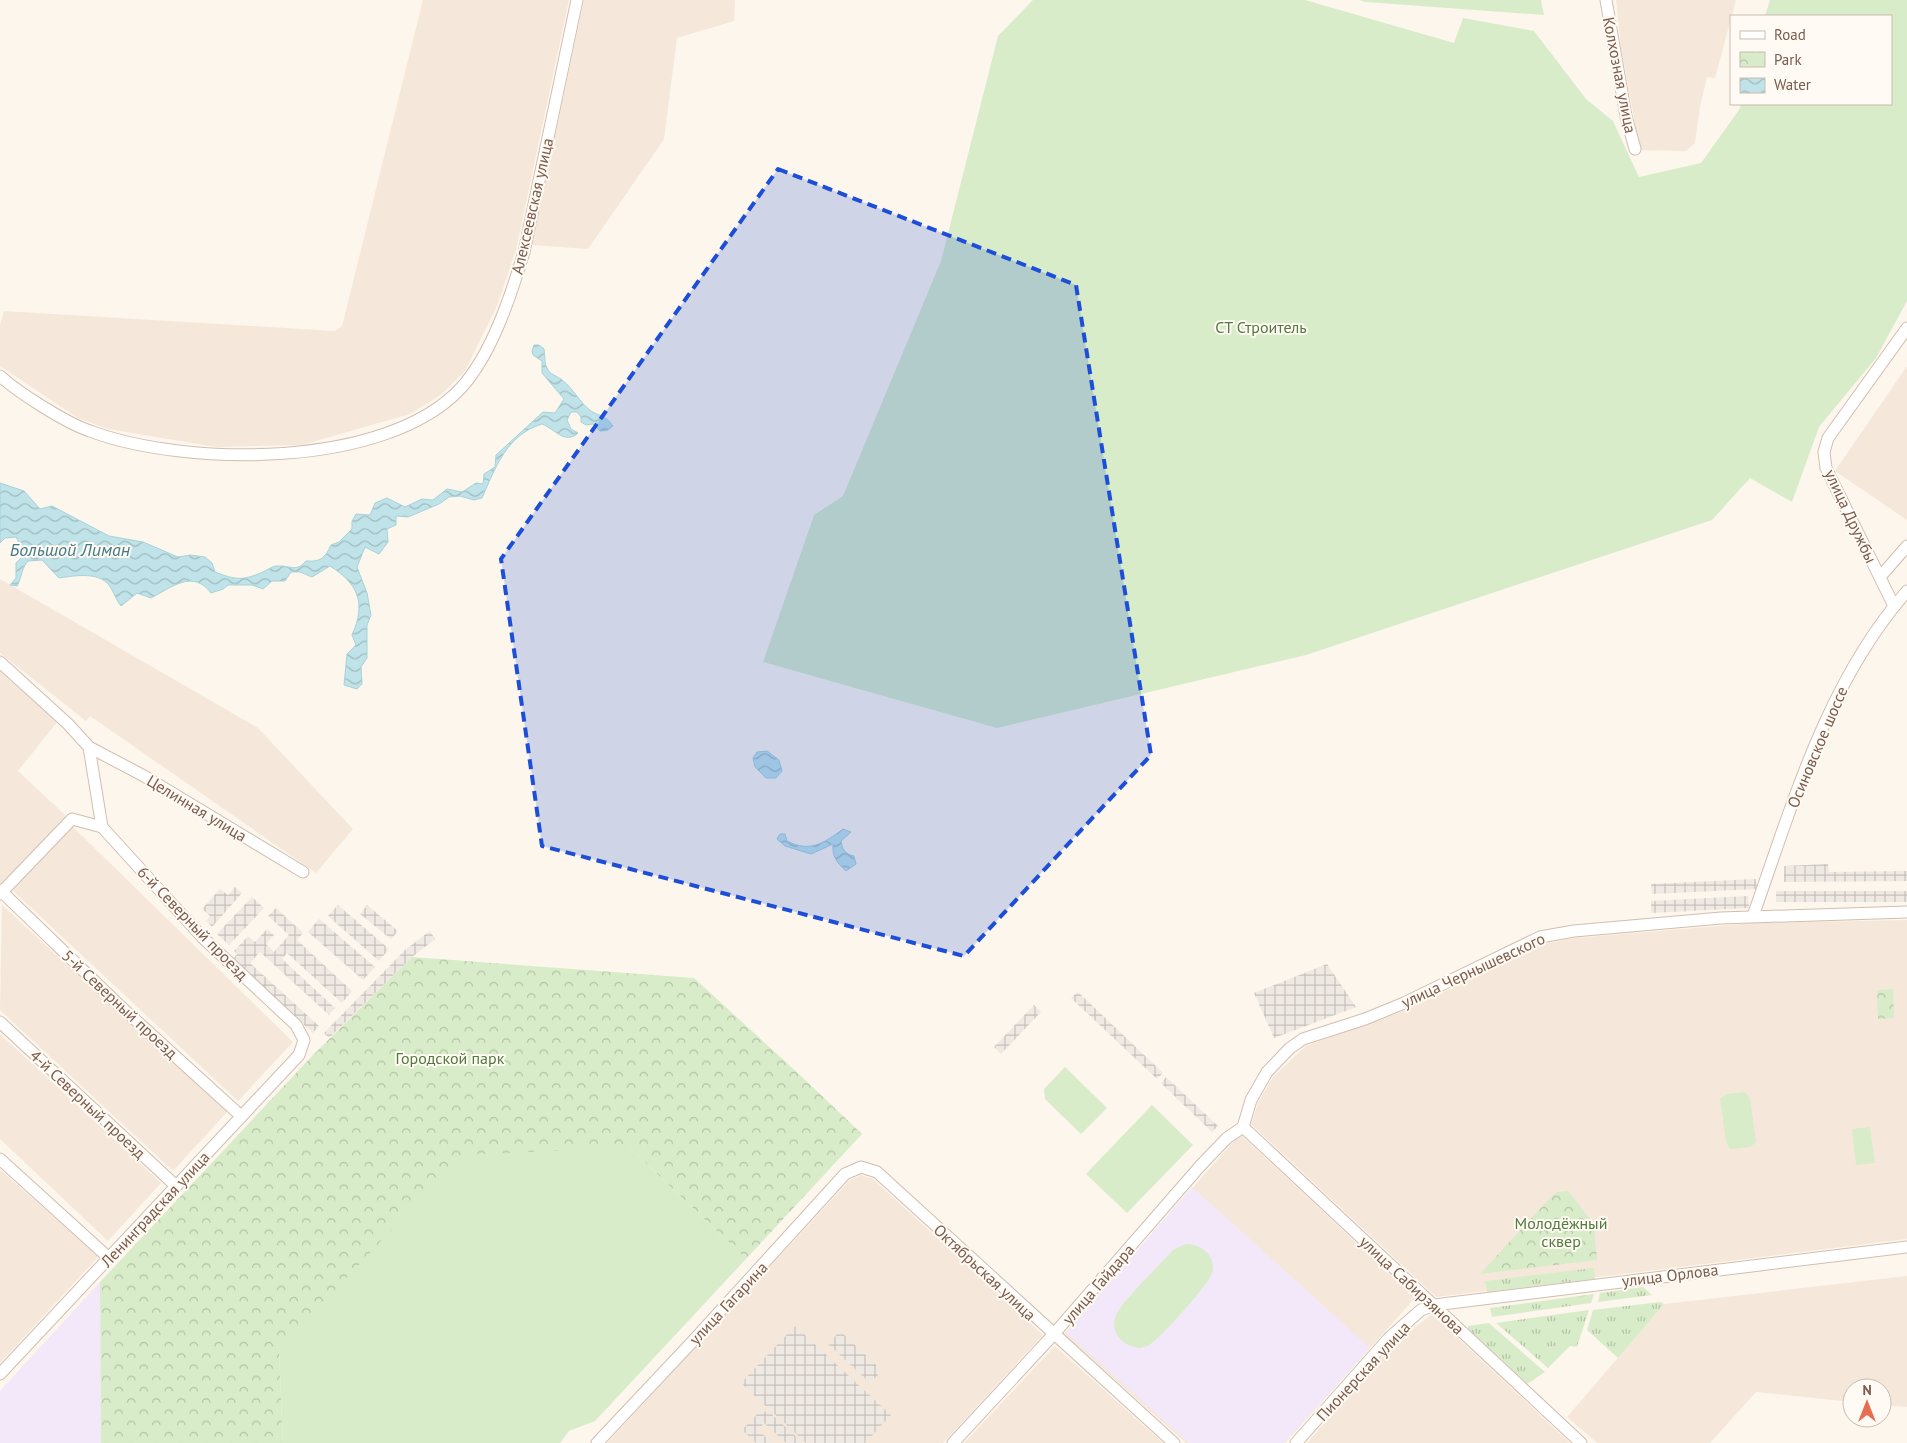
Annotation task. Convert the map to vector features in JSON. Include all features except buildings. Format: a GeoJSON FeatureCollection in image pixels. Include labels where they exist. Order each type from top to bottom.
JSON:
{"type":"FeatureCollection","features":[{"type":"Feature","properties":{"kind":"street","name":"Алексеевская улица"},"geometry":{"type":"LineString","coordinates":[[0,376],[63,418],[90,432],[157,448],[216,454],[276,455],[325,449],[394,430],[447,401],[471,375],[492,337],[515,280],[524,252],[576,0]]}},
{"type":"Feature","properties":{"kind":"street","name":"Колхозная улица"},"geometry":{"type":"LineString","coordinates":[[1606,0],[1626,116],[1636,149]]}},
{"type":"Feature","properties":{"kind":"street","name":"улица Дружбы"},"geometry":{"type":"LineString","coordinates":[[1894,606],[1826,468],[1824,452],[1828,438],[1907,328]]}},
{"type":"Feature","properties":{"kind":"street"},"geometry":{"type":"LineString","coordinates":[[1880,577],[1907,546]]}},
{"type":"Feature","properties":{"kind":"street","name":"Осиновское шоссе"},"geometry":{"type":"LineString","coordinates":[[1753,916],[1821,731],[1859,656],[1894,606],[1907,591]]}},
{"type":"Feature","properties":{"kind":"street","name":"Целинная улица"},"geometry":{"type":"LineString","coordinates":[[0,662],[68,724],[89,747],[144,776],[302,872]]}},
{"type":"Feature","properties":{"kind":"street"},"geometry":{"type":"LineString","coordinates":[[1,892],[72,819],[102,828],[89,747]]}},
{"type":"Feature","properties":{"kind":"street","name":"6-й Северный проезд"},"geometry":{"type":"LineString","coordinates":[[102,828],[203,938],[296,1025],[304,1040]]}},
{"type":"Feature","properties":{"kind":"street","name":"5-й Северный проезд"},"geometry":{"type":"LineString","coordinates":[[1,892],[119,1005],[241,1116]]}},
{"type":"Feature","properties":{"kind":"street","name":"улица Чернышевского"},"geometry":{"type":"LineString","coordinates":[[1243,1127],[1251,1100],[1267,1072],[1290,1048],[1303,1039],[1365,1019],[1404,1003],[1533,940],[1557,932],[1753,916],[1907,912]]}},
{"type":"Feature","properties":{"kind":"street","name":"4-й Северный проезд"},"geometry":{"type":"LineString","coordinates":[[0,1022],[176,1186]]}},
{"type":"Feature","properties":{"kind":"street","name":"Ленинградская улица"},"geometry":{"type":"LineString","coordinates":[[0,1374],[299,1056],[304,1040]]}},
{"type":"Feature","properties":{"kind":"street","name":"улица Сабирзянова"},"geometry":{"type":"LineString","coordinates":[[1243,1127],[1581,1443]]}},
{"type":"Feature","properties":{"kind":"street","name":"улица Гайдара"},"geometry":{"type":"LineString","coordinates":[[953,1443],[1054,1335],[1201,1165],[1226,1138],[1243,1127]]}},
{"type":"Feature","properties":{"kind":"street"},"geometry":{"type":"LineString","coordinates":[[0,1159],[109,1258]]}},
{"type":"Feature","properties":{"kind":"street","name":"Октябрьская улица"},"geometry":{"type":"LineString","coordinates":[[861,1167],[877,1172],[1174,1443]]}},
{"type":"Feature","properties":{"kind":"street","name":"улица Гагарина"},"geometry":{"type":"LineString","coordinates":[[597,1443],[846,1174],[861,1167]]}},
{"type":"Feature","properties":{"kind":"street","name":"улица Орлова"},"geometry":{"type":"LineString","coordinates":[[1434,1305],[1907,1247]]}},
{"type":"Feature","properties":{"kind":"street","name":"Пионерская улица"},"geometry":{"type":"LineString","coordinates":[[1296,1443],[1390,1338],[1421,1310],[1434,1305]]}},
{"type":"Feature","properties":{"kind":"highlighted area"},"geometry":{"type":"Polygon","coordinates":[[[778,169],[1076,285],[1151,755],[964,956],[542,846],[501,559],[778,169]]]}},
{"type":"Feature","properties":{"kind":"shaded area"},"geometry":{"type":"Polygon","coordinates":[[[423,0],[569,0],[516,250],[497,306],[465,371],[442,394],[410,414],[302,445],[216,447],[108,429],[78,418],[0,366],[0,325],[4,311],[335,331],[342,326],[423,0]]]}},
{"type":"Feature","properties":{"kind":"shaded area"},"geometry":{"type":"Polygon","coordinates":[[[584,0],[735,0],[734,21],[677,38],[664,139],[588,249],[532,245],[584,0]]]}},
{"type":"Feature","properties":{"kind":"shaded area"},"geometry":{"type":"Polygon","coordinates":[[[1616,0],[1736,0],[1732,15],[1730,15],[1730,22],[1715,78],[1707,77],[1700,107],[1695,143],[1686,151],[1640,150],[1621,48],[1616,0]]]}},
{"type":"Feature","properties":{"kind":"shaded area"},"geometry":{"type":"Polygon","coordinates":[[[1907,366],[1907,520],[1835,471],[1907,366]]]}},
{"type":"Feature","properties":{"kind":"shaded area"},"geometry":{"type":"Polygon","coordinates":[[[0,579],[258,728],[353,829],[316,873],[90,716],[86,721],[0,653],[0,579]]]}},
{"type":"Feature","properties":{"kind":"shaded area"},"geometry":{"type":"Polygon","coordinates":[[[0,665],[57,722],[18,771],[66,816],[2,887],[0,885],[0,665]]]}},
{"type":"Feature","properties":{"kind":"shaded area"},"geometry":{"type":"Polygon","coordinates":[[[71,825],[293,1042],[238,1101],[11,889],[71,825]]]}},
{"type":"Feature","properties":{"kind":"shaded area"},"geometry":{"type":"Polygon","coordinates":[[[1828,864],[1829,872],[1907,871],[1907,881],[1784,882],[1784,866],[1828,864]]]}},
{"type":"Feature","properties":{"kind":"shaded area"},"geometry":{"type":"Polygon","coordinates":[[[1756,879],[1757,889],[1652,894],[1651,884],[1756,879]]]}},
{"type":"Feature","properties":{"kind":"shaded area"},"geometry":{"type":"Polygon","coordinates":[[[235,887],[242,893],[212,927],[206,921],[210,916],[202,909],[220,889],[228,895],[235,887]]]}},
{"type":"Feature","properties":{"kind":"shaded area"},"geometry":{"type":"Polygon","coordinates":[[[1776,891],[1907,891],[1907,902],[1776,902],[1776,891]]]}},
{"type":"Feature","properties":{"kind":"shaded area"},"geometry":{"type":"Polygon","coordinates":[[[1748,896],[1749,908],[1651,913],[1651,901],[1748,896]]]}},
{"type":"Feature","properties":{"kind":"shaded area"},"geometry":{"type":"Polygon","coordinates":[[[252,897],[264,908],[229,945],[217,934],[252,897]]]}},
{"type":"Feature","properties":{"kind":"shaded area"},"geometry":{"type":"Polygon","coordinates":[[[2,905],[227,1112],[173,1171],[0,1010],[2,905]]]}},
{"type":"Feature","properties":{"kind":"shaded area"},"geometry":{"type":"Polygon","coordinates":[[[338,905],[389,949],[379,961],[328,916],[338,905]]]}},
{"type":"Feature","properties":{"kind":"shaded area"},"geometry":{"type":"Polygon","coordinates":[[[367,905],[398,931],[391,939],[360,914],[367,905]]]}},
{"type":"Feature","properties":{"kind":"shaded area"},"geometry":{"type":"Polygon","coordinates":[[[276,908],[303,933],[297,940],[352,991],[342,1003],[287,953],[282,959],[335,1008],[329,1015],[260,952],[250,963],[319,1026],[313,1033],[233,959],[237,954],[234,951],[248,936],[255,942],[267,929],[274,935],[266,944],[274,952],[289,935],[268,916],[276,908]]]}},
{"type":"Feature","properties":{"kind":"shaded area"},"geometry":{"type":"Polygon","coordinates":[[[319,919],[375,967],[363,980],[308,932],[319,919]]]}},
{"type":"Feature","properties":{"kind":"shaded area"},"geometry":{"type":"Polygon","coordinates":[[[1907,920],[1907,1239],[1436,1297],[1251,1124],[1258,1103],[1273,1077],[1306,1046],[1406,1010],[1543,944],[1575,938],[1754,923],[1907,920]]]}},
{"type":"Feature","properties":{"kind":"shaded area"},"geometry":{"type":"Polygon","coordinates":[[[430,931],[435,939],[412,957],[329,1038],[324,1033],[406,949],[430,931]]]}},
{"type":"Feature","properties":{"kind":"shaded area"},"geometry":{"type":"Polygon","coordinates":[[[1327,964],[1356,1007],[1274,1038],[1254,993],[1327,964]]]}},
{"type":"Feature","properties":{"kind":"shaded area"},"geometry":{"type":"Polygon","coordinates":[[[1078,992],[1163,1073],[1157,1079],[1071,998],[1078,992]]]}},
{"type":"Feature","properties":{"kind":"shaded area"},"geometry":{"type":"Polygon","coordinates":[[[1034,1005],[1041,1012],[1001,1054],[994,1047],[1034,1005]]]}},
{"type":"Feature","properties":{"kind":"shaded area"},"geometry":{"type":"Polygon","coordinates":[[[0,1034],[161,1183],[108,1241],[0,1139],[0,1034]]]}},
{"type":"Feature","properties":{"kind":"shaded area"},"geometry":{"type":"Polygon","coordinates":[[[1166,1077],[1218,1126],[1212,1132],[1161,1083],[1166,1077]]]}},
{"type":"Feature","properties":{"kind":"shaded area"},"geometry":{"type":"Polygon","coordinates":[[[1240,1134],[1415,1298],[1285,1443],[1186,1443],[1064,1334],[1240,1134]]]}},
{"type":"Feature","properties":{"kind":"shaded area"},"geometry":{"type":"Polygon","coordinates":[[[0,1170],[99,1256],[0,1363],[0,1170]]]}},
{"type":"Feature","properties":{"kind":"shaded area"},"geometry":{"type":"Polygon","coordinates":[[[861,1175],[873,1179],[1043,1335],[943,1443],[607,1443],[850,1180],[861,1175]]]}},
{"type":"Feature","properties":{"kind":"shaded area"},"geometry":{"type":"Polygon","coordinates":[[[1192,1187],[1370,1348],[1284,1443],[1189,1443],[1066,1333],[1192,1187]]]}},
{"type":"Feature","properties":{"kind":"shaded area"},"geometry":{"type":"Polygon","coordinates":[[[1907,1276],[1907,1407],[1892,1406],[1892,1378],[1842,1378],[1842,1401],[1756,1392],[1710,1443],[1597,1443],[1567,1417],[1664,1304],[1907,1276]]]}},
{"type":"Feature","properties":{"kind":"shaded area"},"geometry":{"type":"Polygon","coordinates":[[[100,1282],[101,1443],[0,1443],[0,1391],[100,1282]]]}},
{"type":"Feature","properties":{"kind":"shaded area"},"geometry":{"type":"Polygon","coordinates":[[[1432,1314],[1570,1443],[1307,1443],[1395,1343],[1432,1314]]]}},
{"type":"Feature","properties":{"kind":"shaded area"},"geometry":{"type":"Polygon","coordinates":[[[795,1326],[891,1415],[865,1443],[806,1443],[741,1383],[795,1326]]]}},
{"type":"Feature","properties":{"kind":"shaded area"},"geometry":{"type":"Polygon","coordinates":[[[840,1331],[882,1371],[870,1383],[828,1344],[840,1331]]]}},
{"type":"Feature","properties":{"kind":"shaded area"},"geometry":{"type":"Polygon","coordinates":[[[1055,1346],[1163,1443],[964,1443],[1055,1346]]]}},
{"type":"Feature","properties":{"kind":"shaded area"},"geometry":{"type":"Polygon","coordinates":[[[762,1409],[765,1412],[767,1410],[803,1443],[786,1443],[764,1423],[758,1430],[772,1443],[756,1443],[742,1430],[762,1409]]]}},
{"type":"Feature","properties":{"kind":"green space","name":"СТ Строитель"},"geometry":{"type":"Polygon","coordinates":[[[1033,0],[1305,0],[1454,43],[1463,18],[1534,31],[1586,99],[1613,121],[1639,177],[1701,163],[1741,105],[1892,105],[1892,15],[1765,15],[1770,0],[1907,0],[1907,301],[1876,358],[1819,427],[1792,502],[1750,478],[1712,520],[1306,655],[997,728],[763,662],[814,515],[843,496],[941,261],[998,36],[1033,0]]]}},
{"type":"Feature","properties":{"kind":"green space"},"geometry":{"type":"Polygon","coordinates":[[[1359,0],[1541,0],[1544,15],[1366,2],[1359,0]]]}},
{"type":"Feature","properties":{"kind":"green space","name":"Городской парк"},"geometry":{"type":"Polygon","coordinates":[[[412,957],[694,978],[862,1134],[746,1259],[630,1148],[279,1351],[283,1443],[101,1443],[100,1282],[312,1056],[412,957]]]}},
{"type":"Feature","properties":{"kind":"green space"},"geometry":{"type":"Polygon","coordinates":[[[1893,989],[1894,1018],[1878,1019],[1877,990],[1893,989]]]}},
{"type":"Feature","properties":{"kind":"green space"},"geometry":{"type":"Polygon","coordinates":[[[1065,1067],[1107,1108],[1081,1134],[1045,1099],[1044,1089],[1065,1067]]]}},
{"type":"Feature","properties":{"kind":"green space"},"geometry":{"type":"Polygon","coordinates":[[[1745,1092],[1750,1098],[1756,1142],[1750,1147],[1730,1149],[1726,1142],[1720,1098],[1727,1094],[1745,1092]]]}},
{"type":"Feature","properties":{"kind":"green space"},"geometry":{"type":"Polygon","coordinates":[[[1152,1105],[1193,1145],[1127,1213],[1086,1174],[1152,1105]]]}},
{"type":"Feature","properties":{"kind":"green space"},"geometry":{"type":"Polygon","coordinates":[[[1870,1127],[1875,1163],[1856,1165],[1852,1129],[1870,1127]]]}},
{"type":"Feature","properties":{"kind":"green space"},"geometry":{"type":"Polygon","coordinates":[[[630,1148],[746,1259],[595,1421],[569,1431],[560,1443],[283,1443],[279,1351],[461,1155],[630,1148]]]}},
{"type":"Feature","properties":{"kind":"green space","name":"Молодёжный сквер"},"geometry":{"type":"Polygon","coordinates":[[[1568,1191],[1595,1225],[1597,1260],[1480,1274],[1551,1197],[1557,1192],[1568,1191]]]}},
{"type":"Feature","properties":{"kind":"green space"},"geometry":{"type":"Polygon","coordinates":[[[1185,1244],[1198,1246],[1208,1254],[1213,1265],[1209,1279],[1182,1312],[1151,1343],[1139,1348],[1128,1345],[1116,1333],[1114,1322],[1116,1315],[1134,1292],[1173,1250],[1185,1244]]]}},
{"type":"Feature","properties":{"kind":"green space"},"geometry":{"type":"Polygon","coordinates":[[[1594,1268],[1595,1279],[1487,1292],[1485,1281],[1594,1268]]]}},
{"type":"Feature","properties":{"kind":"green space"},"geometry":{"type":"Polygon","coordinates":[[[1643,1287],[1652,1295],[1598,1302],[1600,1293],[1643,1287]]]}},
{"type":"Feature","properties":{"kind":"green space"},"geometry":{"type":"Polygon","coordinates":[[[1594,1294],[1591,1303],[1492,1317],[1490,1308],[1594,1294]]]}},
{"type":"Feature","properties":{"kind":"green space"},"geometry":{"type":"Polygon","coordinates":[[[1660,1302],[1664,1304],[1618,1358],[1587,1330],[1593,1310],[1660,1302]]]}},
{"type":"Feature","properties":{"kind":"green space"},"geometry":{"type":"Polygon","coordinates":[[[1589,1310],[1577,1347],[1570,1346],[1548,1368],[1496,1323],[1589,1310]]]}},
{"type":"Feature","properties":{"kind":"green space"},"geometry":{"type":"Polygon","coordinates":[[[1489,1323],[1545,1372],[1527,1384],[1469,1331],[1468,1326],[1489,1323]]]}},
{"type":"Feature","properties":{"kind":"water","name":"Большой Лиман"},"geometry":{"type":"Polygon","coordinates":[[[534,345],[539,345],[544,349],[545,364],[550,372],[560,378],[591,411],[605,418],[613,426],[608,430],[600,431],[593,424],[586,425],[581,422],[581,417],[577,412],[571,412],[567,420],[571,429],[578,433],[573,436],[564,437],[542,424],[530,429],[519,436],[503,454],[482,498],[474,500],[460,496],[449,497],[439,504],[408,517],[396,516],[396,525],[387,529],[388,542],[379,554],[365,547],[357,567],[367,593],[371,615],[367,625],[367,658],[361,667],[362,684],[357,689],[344,685],[347,654],[356,645],[352,635],[359,614],[359,604],[357,596],[348,580],[330,566],[312,577],[300,572],[291,572],[285,581],[272,581],[263,589],[252,585],[228,585],[211,593],[197,582],[182,582],[151,598],[137,593],[121,606],[108,584],[101,579],[90,576],[59,578],[42,560],[28,561],[17,586],[10,585],[16,578],[16,563],[25,554],[16,537],[5,538],[0,543],[0,483],[24,491],[40,509],[52,506],[109,536],[143,542],[178,557],[190,555],[205,557],[212,563],[215,572],[228,577],[244,578],[256,575],[275,566],[296,568],[306,561],[319,560],[327,553],[331,545],[339,542],[352,529],[352,521],[356,514],[370,515],[375,503],[387,498],[405,507],[422,499],[433,500],[447,489],[462,492],[476,483],[483,484],[484,474],[495,467],[496,455],[543,412],[555,413],[564,399],[542,373],[542,361],[533,355],[534,345]]]}},
{"type":"Feature","properties":{"kind":"water"},"geometry":{"type":"Polygon","coordinates":[[[767,751],[779,760],[782,771],[776,778],[766,778],[755,767],[753,758],[757,752],[767,751]]]}},
{"type":"Feature","properties":{"kind":"water"},"geometry":{"type":"Polygon","coordinates":[[[843,829],[851,832],[841,841],[842,846],[844,851],[854,856],[856,864],[846,871],[835,859],[833,844],[811,854],[785,846],[777,839],[780,834],[785,834],[787,841],[795,845],[810,846],[823,842],[843,829]]]}}]}
